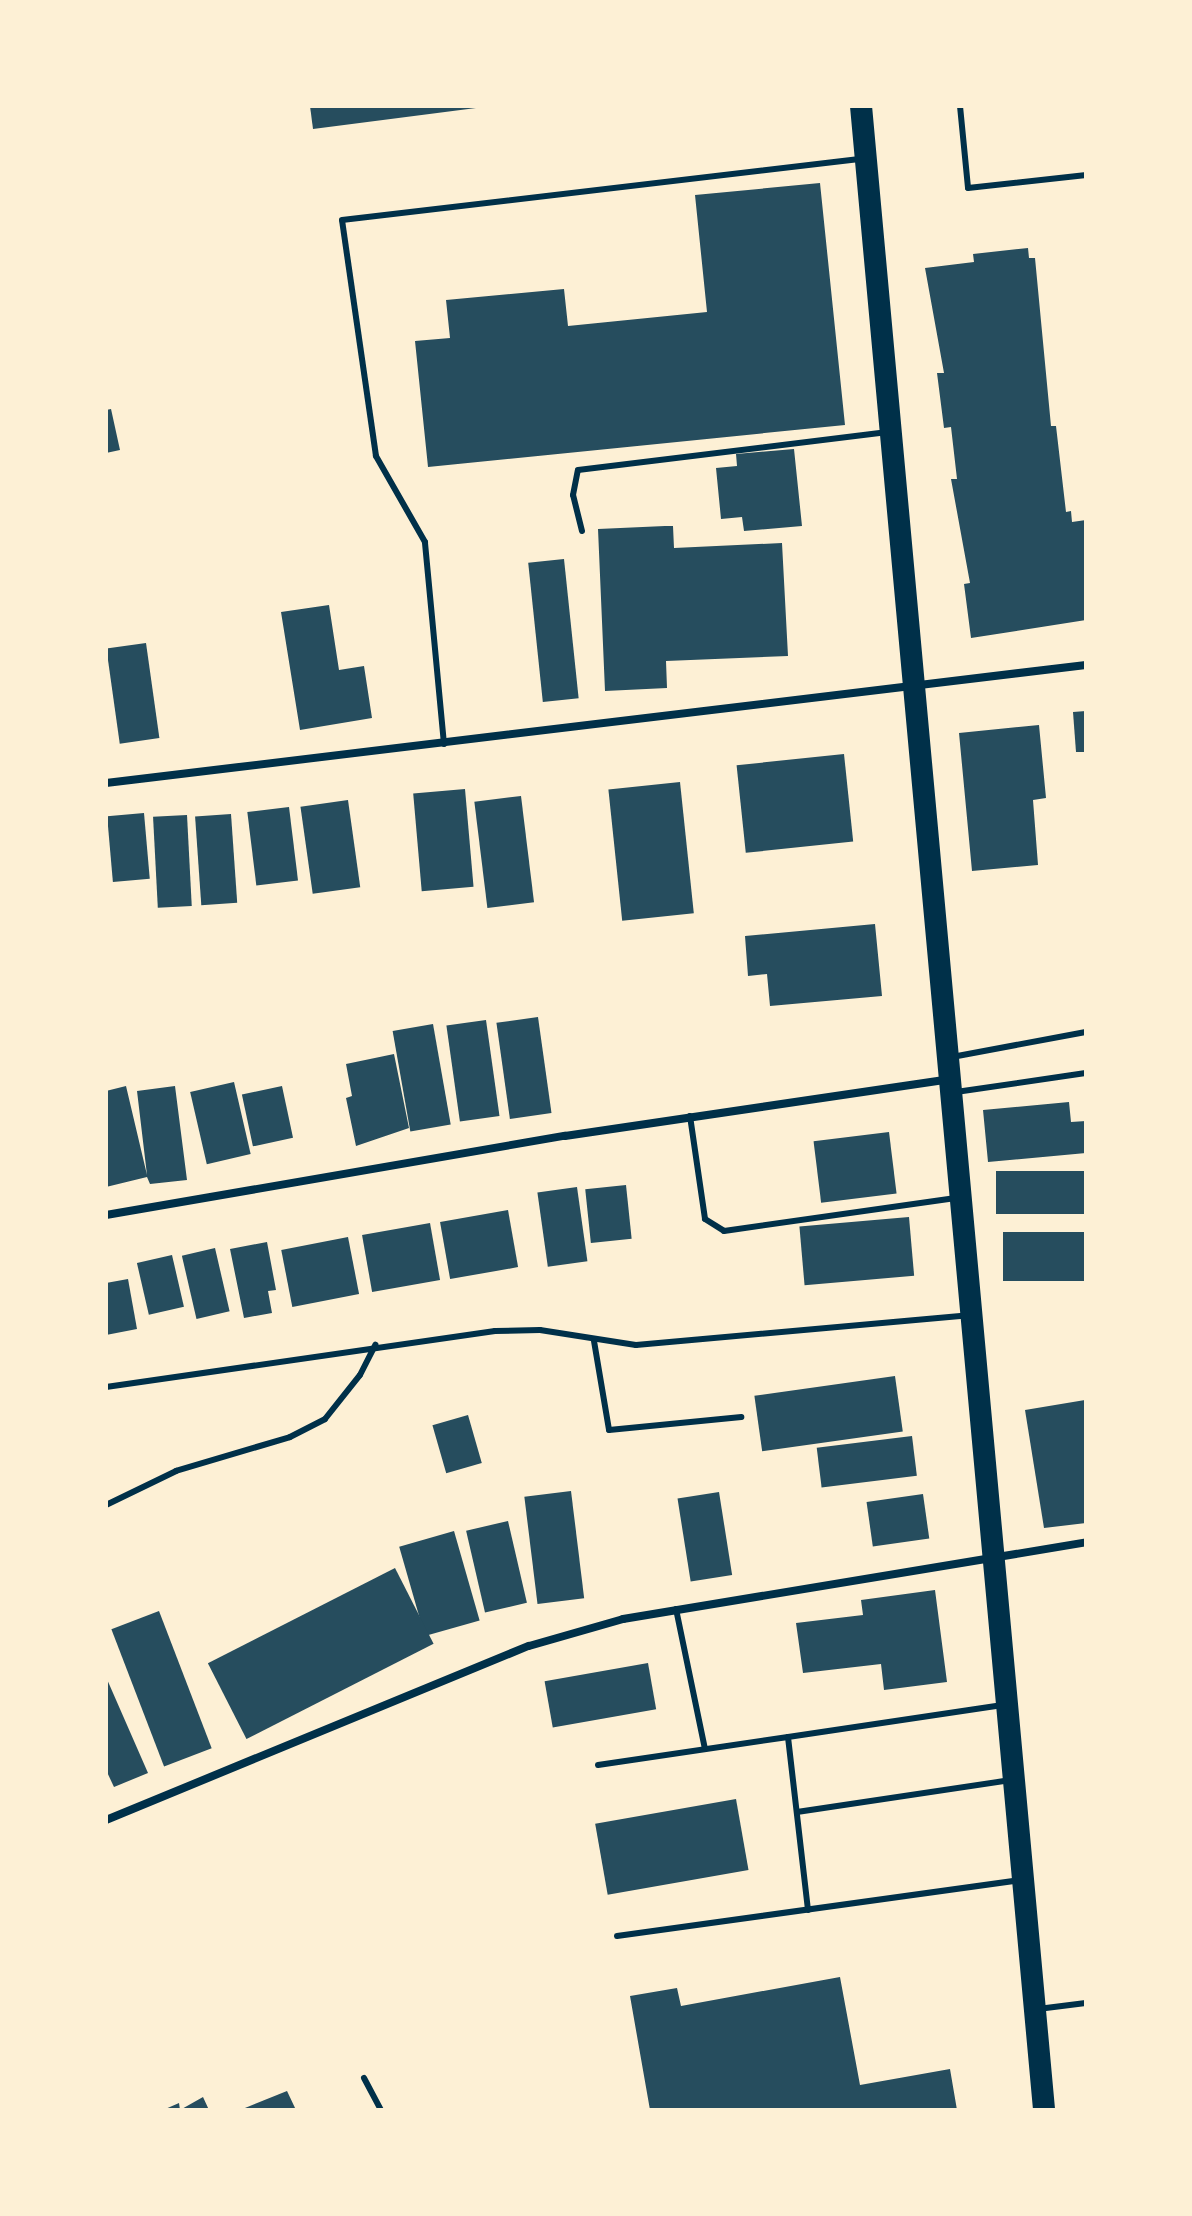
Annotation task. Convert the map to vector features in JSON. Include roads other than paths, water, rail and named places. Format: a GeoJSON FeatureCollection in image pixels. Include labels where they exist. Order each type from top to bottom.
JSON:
{"type":"FeatureCollection","features":[{"type":"Feature","properties":{"kind":"highway"},"geometry":{"type":"LineString","coordinates":[[861,106],[1044,2110]]}},
{"type":"Feature","properties":{"kind":"street"},"geometry":{"type":"LineString","coordinates":[[109,783],[1086,665]]}},
{"type":"Feature","properties":{"kind":"street"},"geometry":{"type":"LineString","coordinates":[[106,1215],[690,1116],[951,1076]]}},
{"type":"Feature","properties":{"kind":"street"},"geometry":{"type":"LineString","coordinates":[[106,1820],[529,1646],[623,1619],[1086,1542]]}},
{"type":"Feature","properties":{"kind":"lane"},"geometry":{"type":"LineString","coordinates":[[960,106],[968,188],[1086,175]]}},
{"type":"Feature","properties":{"kind":"lane"},"geometry":{"type":"LineString","coordinates":[[444,744],[425,542],[376,456],[342,220],[866,159]]}},
{"type":"Feature","properties":{"kind":"lane"},"geometry":{"type":"LineString","coordinates":[[582,531],[573,495],[578,470],[892,432]]}},
{"type":"Feature","properties":{"kind":"lane"},"geometry":{"type":"LineString","coordinates":[[951,1076],[1086,1032]]}},
{"type":"Feature","properties":{"kind":"lane"},"geometry":{"type":"LineString","coordinates":[[951,1076],[1086,1073]]}},
{"type":"Feature","properties":{"kind":"lane"},"geometry":{"type":"LineString","coordinates":[[690,1116],[705,1219],[724,1231],[962,1198]]}},
{"type":"Feature","properties":{"kind":"lane"},"geometry":{"type":"LineString","coordinates":[[106,1387],[375,1345],[540,1330],[594,1341],[636,1345],[972,1314]]}},
{"type":"Feature","properties":{"kind":"lane"},"geometry":{"type":"LineString","coordinates":[[594,1341],[609,1430],[741,1417]]}},
{"type":"Feature","properties":{"kind":"lane"},"geometry":{"type":"LineString","coordinates":[[106,1505],[176,1471],[290,1437],[325,1419],[360,1375],[375,1345]]}},
{"type":"Feature","properties":{"kind":"lane"},"geometry":{"type":"LineString","coordinates":[[676,1609],[705,1749]]}},
{"type":"Feature","properties":{"kind":"lane"},"geometry":{"type":"LineString","coordinates":[[598,1765],[1007,1705]]}},
{"type":"Feature","properties":{"kind":"lane"},"geometry":{"type":"LineString","coordinates":[[788,1737],[808,1910]]}},
{"type":"Feature","properties":{"kind":"lane"},"geometry":{"type":"LineString","coordinates":[[797,1812],[1014,1780]]}},
{"type":"Feature","properties":{"kind":"lane"},"geometry":{"type":"LineString","coordinates":[[617,1936],[1022,1879]]}},
{"type":"Feature","properties":{"kind":"lane"},"geometry":{"type":"LineString","coordinates":[[1035,2009],[1086,2003]]}},
{"type":"Feature","properties":{"kind":"lane"},"geometry":{"type":"LineString","coordinates":[[364,2078],[381,2110]]}}]}
